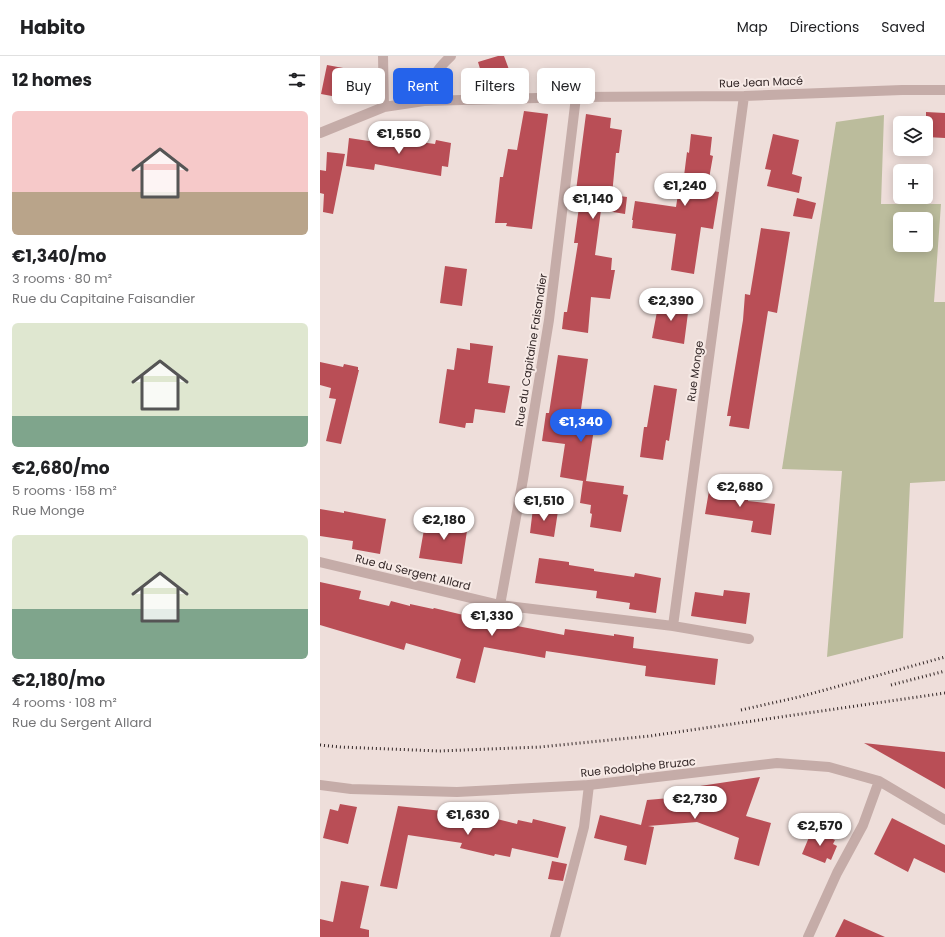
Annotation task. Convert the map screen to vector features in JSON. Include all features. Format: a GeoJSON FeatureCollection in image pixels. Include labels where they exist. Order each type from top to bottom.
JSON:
{"type":"FeatureCollection","features":[{"type":"Feature","properties":{"kind":"street"},"geometry":{"type":"LineString","coordinates":[[383,56],[384,107]]}},
{"type":"Feature","properties":{"kind":"street"},"geometry":{"type":"LineString","coordinates":[[438,68],[451,56]]}},
{"type":"Feature","properties":{"kind":"street","name":"Rue Jean Macé"},"geometry":{"type":"LineString","coordinates":[[595,97],[744,96],[902,90],[945,90]]}},
{"type":"Feature","properties":{"kind":"street","name":"Rue Monge"},"geometry":{"type":"LineString","coordinates":[[673,626],[744,96]]}},
{"type":"Feature","properties":{"kind":"street","name":"Rue Jean Macé"},"geometry":{"type":"LineString","coordinates":[[453,100],[537,98]]}},
{"type":"Feature","properties":{"kind":"street","name":"Rue Jean Macé"},"geometry":{"type":"LineString","coordinates":[[320,133],[384,107],[404,104]]}},
{"type":"Feature","properties":{"kind":"street","name":"Rue du Capitaine Faisandier"},"geometry":{"type":"LineString","coordinates":[[500,605],[523,479],[549,320],[575,104]]}},
{"type":"Feature","properties":{"kind":"street","name":"Rue du Sergent Allard"},"geometry":{"type":"LineString","coordinates":[[320,562],[500,605],[673,626],[749,638]]}},
{"type":"Feature","properties":{"kind":"street","name":"Rue Rodolphe Bruzac"},"geometry":{"type":"LineString","coordinates":[[320,785],[351,789],[457,792],[589,785],[777,763],[829,767],[879,781],[945,820]]}},
{"type":"Feature","properties":{"kind":"street"},"geometry":{"type":"LineString","coordinates":[[808,937],[837,873],[862,825],[879,781]]}},
{"type":"Feature","properties":{"kind":"street"},"geometry":{"type":"LineString","coordinates":[[555,937],[584,827],[589,785]]}},
{"type":"Feature","properties":{"kind":"green space"},"geometry":{"type":"Polygon","coordinates":[[[884,115],[881,204],[941,204],[934,302],[945,302],[945,481],[910,483],[903,638],[827,657],[842,471],[782,469],[836,122],[884,115]]]}},
{"type":"Feature","properties":{"kind":"building"},"geometry":{"type":"Polygon","coordinates":[[[498,56],[504,56],[508,68],[480,68],[478,62],[498,56]]]}},
{"type":"Feature","properties":{"kind":"building"},"geometry":{"type":"Polygon","coordinates":[[[327,65],[343,68],[332,68],[332,96],[321,94],[327,65]]]}},
{"type":"Feature","properties":{"kind":"building"},"geometry":{"type":"Polygon","coordinates":[[[524,111],[548,114],[532,229],[506,226],[507,223],[495,223],[500,177],[503,177],[508,149],[517,150],[524,111]]]}},
{"type":"Feature","properties":{"kind":"building"},"geometry":{"type":"Polygon","coordinates":[[[926,112],[945,113],[945,138],[933,137],[933,116],[926,116],[926,112]]]}},
{"type":"Feature","properties":{"kind":"building"},"geometry":{"type":"Polygon","coordinates":[[[586,114],[611,118],[610,128],[622,130],[619,153],[616,153],[612,195],[627,197],[625,214],[601,210],[595,255],[612,258],[611,270],[615,270],[610,299],[591,297],[588,333],[562,329],[564,312],[567,312],[578,243],[574,243],[579,207],[574,206],[586,114]]]}},
{"type":"Feature","properties":{"kind":"building"},"geometry":{"type":"Polygon","coordinates":[[[691,134],[712,137],[710,155],[713,156],[707,190],[719,192],[713,229],[701,227],[694,274],[671,270],[676,234],[632,228],[635,201],[676,207],[681,175],[684,176],[687,152],[689,153],[691,134]]]}},
{"type":"Feature","properties":{"kind":"building"},"geometry":{"type":"Polygon","coordinates":[[[773,134],[799,140],[792,174],[802,177],[799,193],[767,186],[771,170],[765,169],[773,134]]]}},
{"type":"Feature","properties":{"kind":"building"},"geometry":{"type":"Polygon","coordinates":[[[383,137],[435,144],[436,140],[451,143],[448,167],[442,166],[441,176],[375,164],[374,170],[346,166],[349,138],[382,143],[383,137]]]}},
{"type":"Feature","properties":{"kind":"building"},"geometry":{"type":"Polygon","coordinates":[[[327,152],[345,154],[333,214],[323,212],[324,194],[320,193],[320,170],[326,171],[327,152]]]}},
{"type":"Feature","properties":{"kind":"building"},"geometry":{"type":"Polygon","coordinates":[[[797,198],[816,203],[812,219],[793,216],[797,198]]]}},
{"type":"Feature","properties":{"kind":"building"},"geometry":{"type":"Polygon","coordinates":[[[761,228],[790,232],[777,313],[768,311],[749,429],[729,426],[731,416],[727,416],[743,320],[745,294],[750,295],[761,228]]]}},
{"type":"Feature","properties":{"kind":"building"},"geometry":{"type":"Polygon","coordinates":[[[445,266],[467,269],[462,306],[440,303],[445,266]]]}},
{"type":"Feature","properties":{"kind":"building"},"geometry":{"type":"Polygon","coordinates":[[[659,301],[689,305],[684,344],[652,338],[659,301]]]}},
{"type":"Feature","properties":{"kind":"building"},"geometry":{"type":"Polygon","coordinates":[[[470,343],[493,346],[488,383],[510,386],[505,413],[475,409],[473,423],[466,423],[465,428],[439,423],[447,369],[454,370],[457,348],[470,350],[470,343]]]}},
{"type":"Feature","properties":{"kind":"building"},"geometry":{"type":"Polygon","coordinates":[[[558,355],[588,359],[581,409],[596,411],[595,430],[594,429],[586,481],[624,486],[623,494],[628,495],[621,532],[590,527],[592,514],[590,513],[591,505],[580,503],[583,481],[560,477],[565,444],[542,441],[546,413],[549,413],[558,355]]]}},
{"type":"Feature","properties":{"kind":"building"},"geometry":{"type":"Polygon","coordinates":[[[320,362],[343,367],[344,364],[358,367],[359,370],[341,444],[326,441],[336,399],[329,398],[331,388],[320,385],[320,362]]]}},
{"type":"Feature","properties":{"kind":"building"},"geometry":{"type":"Polygon","coordinates":[[[654,385],[677,389],[669,441],[666,440],[663,460],[640,457],[644,427],[647,427],[654,385]]]}},
{"type":"Feature","properties":{"kind":"building"},"geometry":{"type":"Polygon","coordinates":[[[710,485],[749,491],[748,501],[775,504],[771,535],[751,532],[753,521],[705,514],[710,485]]]}},
{"type":"Feature","properties":{"kind":"building"},"geometry":{"type":"Polygon","coordinates":[[[533,508],[558,511],[554,537],[530,533],[533,508]]]}},
{"type":"Feature","properties":{"kind":"building"},"geometry":{"type":"Polygon","coordinates":[[[320,509],[344,513],[344,511],[386,519],[380,554],[352,549],[353,541],[320,536],[320,509]]]}},
{"type":"Feature","properties":{"kind":"building"},"geometry":{"type":"Polygon","coordinates":[[[426,518],[468,524],[462,564],[419,558],[426,518]]]}},
{"type":"Feature","properties":{"kind":"building"},"geometry":{"type":"Polygon","coordinates":[[[539,558],[569,562],[569,565],[594,569],[594,571],[634,577],[635,573],[661,578],[656,613],[629,609],[630,603],[596,598],[597,591],[535,583],[539,558]]]}},
{"type":"Feature","properties":{"kind":"building"},"geometry":{"type":"Polygon","coordinates":[[[320,582],[361,591],[359,599],[389,606],[391,601],[410,606],[410,604],[564,635],[565,629],[614,636],[614,634],[634,637],[633,648],[718,659],[715,685],[645,676],[646,666],[546,651],[545,658],[484,647],[475,683],[456,678],[461,659],[406,643],[404,650],[320,625],[320,582]]]}},
{"type":"Feature","properties":{"kind":"building"},"geometry":{"type":"Polygon","coordinates":[[[724,590],[750,593],[746,624],[691,616],[695,592],[723,596],[724,590]]]}},
{"type":"Feature","properties":{"kind":"building"},"geometry":{"type":"Polygon","coordinates":[[[864,743],[945,752],[945,789],[864,743]]]}},
{"type":"Feature","properties":{"kind":"building"},"geometry":{"type":"Polygon","coordinates":[[[760,777],[746,816],[771,823],[759,866],[734,859],[739,838],[697,822],[648,826],[654,827],[646,865],[624,860],[627,846],[594,838],[600,815],[641,825],[647,800],[701,793],[700,786],[760,777]]]}},
{"type":"Feature","properties":{"kind":"building"},"geometry":{"type":"Polygon","coordinates":[[[340,804],[357,807],[348,844],[323,838],[330,809],[338,811],[340,804]]]}},
{"type":"Feature","properties":{"kind":"building"},"geometry":{"type":"Polygon","coordinates":[[[398,806],[442,811],[482,811],[481,815],[517,824],[518,820],[532,823],[533,819],[566,827],[558,858],[512,848],[510,857],[495,854],[494,856],[460,848],[462,843],[408,835],[397,889],[380,886],[398,806]]]}},
{"type":"Feature","properties":{"kind":"building"},"geometry":{"type":"Polygon","coordinates":[[[892,818],[945,845],[945,873],[914,858],[908,872],[874,854],[892,818]]]}},
{"type":"Feature","properties":{"kind":"building"},"geometry":{"type":"Polygon","coordinates":[[[812,830],[835,840],[833,844],[837,846],[831,860],[827,858],[825,863],[802,854],[812,830]]]}},
{"type":"Feature","properties":{"kind":"building"},"geometry":{"type":"Polygon","coordinates":[[[552,861],[567,864],[563,881],[548,879],[552,861]]]}},
{"type":"Feature","properties":{"kind":"building"},"geometry":{"type":"Polygon","coordinates":[[[341,881],[369,886],[360,928],[369,930],[369,937],[320,937],[320,919],[333,922],[341,881]]]}},
{"type":"Feature","properties":{"kind":"building"},"geometry":{"type":"Polygon","coordinates":[[[844,919],[885,937],[835,937],[844,919]]]}},
{"type":"Feature","properties":{"kind":"railway"},"geometry":{"type":"LineString","coordinates":[[741,710],[799,697],[945,657]]}},
{"type":"Feature","properties":{"kind":"railway"},"geometry":{"type":"LineString","coordinates":[[891,685],[945,671]]}},
{"type":"Feature","properties":{"kind":"railway"},"geometry":{"type":"LineString","coordinates":[[320,745],[439,751],[540,747],[650,736],[945,693]]}}]}
